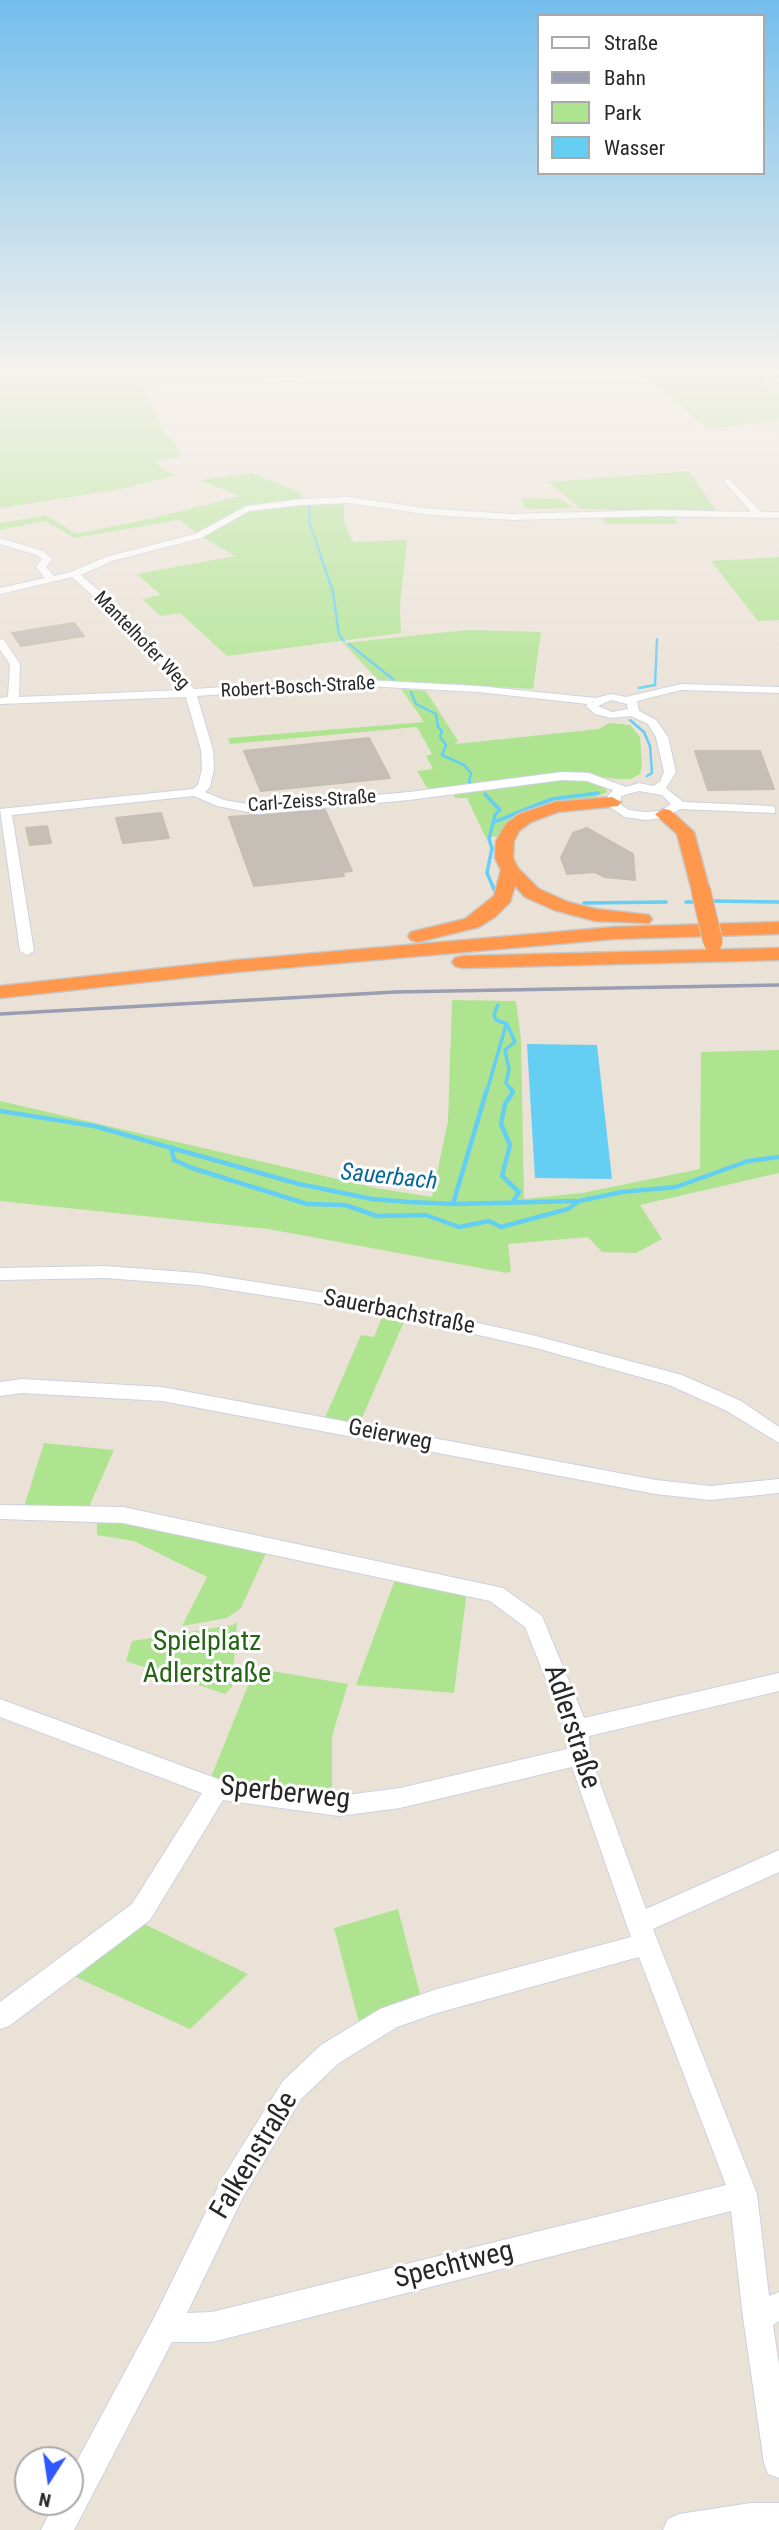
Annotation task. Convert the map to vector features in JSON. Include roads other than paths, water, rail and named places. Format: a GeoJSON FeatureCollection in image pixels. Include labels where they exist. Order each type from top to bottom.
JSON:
{"type":"FeatureCollection","features":[{"type":"Feature","properties":{"kind":"highway"},"geometry":{"type":"LineString","coordinates":[[618,796],[563,806],[525,818],[512,828],[505,841],[504,858],[510,870],[532,893],[561,906],[595,915],[657,920]]}},
{"type":"Feature","properties":{"kind":"highway"},"geometry":{"type":"LineString","coordinates":[[671,810],[685,832],[715,950]]}},
{"type":"Feature","properties":{"kind":"highway"},"geometry":{"type":"LineString","coordinates":[[387,942],[444,932],[480,918],[496,907],[503,898],[510,870]]}},
{"type":"Feature","properties":{"kind":"highway"},"geometry":{"type":"LineString","coordinates":[[0,980],[387,942],[657,920],[779,918]]}},
{"type":"Feature","properties":{"kind":"highway"},"geometry":{"type":"LineString","coordinates":[[0,992],[237,966],[614,933],[779,928]]}},
{"type":"Feature","properties":{"kind":"highway"},"geometry":{"type":"LineString","coordinates":[[237,966],[715,950],[779,954]]}},
{"type":"Feature","properties":{"kind":"street"},"geometry":{"type":"LineString","coordinates":[[736,490],[759,515]]}},
{"type":"Feature","properties":{"kind":"street"},"geometry":{"type":"LineString","coordinates":[[0,591],[74,574],[109,559],[198,536],[247,509],[324,500],[512,517],[620,513],[779,515]]}},
{"type":"Feature","properties":{"kind":"street"},"geometry":{"type":"LineString","coordinates":[[0,541],[40,553],[47,559],[41,567],[52,580]]}},
{"type":"Feature","properties":{"kind":"street","name":"Mantelhofer Weg"},"geometry":{"type":"LineString","coordinates":[[74,574],[130,624],[191,693],[207,750],[208,769],[204,787],[196,792]]}},
{"type":"Feature","properties":{"kind":"street"},"geometry":{"type":"LineString","coordinates":[[0,642],[15,664],[6,701]]}},
{"type":"Feature","properties":{"kind":"street","name":"Robert-Bosch-Straße"},"geometry":{"type":"LineString","coordinates":[[6,701],[366,682],[478,689],[596,701],[611,697],[629,706]]}},
{"type":"Feature","properties":{"kind":"street"},"geometry":{"type":"LineString","coordinates":[[657,789],[665,784],[670,772],[662,737],[652,722],[629,706],[656,691],[681,687],[779,690]]}},
{"type":"Feature","properties":{"kind":"street","name":"Robert-Bosch-Straße"},"geometry":{"type":"LineString","coordinates":[[596,701],[592,706],[604,714],[629,706]]}},
{"type":"Feature","properties":{"kind":"street","name":"Carl-Zeiss-Straße"},"geometry":{"type":"LineString","coordinates":[[2,813],[196,792],[221,803],[258,810],[409,796],[562,775],[589,777],[618,796]]}},
{"type":"Feature","properties":{"kind":"street"},"geometry":{"type":"LineString","coordinates":[[671,810],[672,796],[657,789],[639,787],[618,796],[619,810],[634,815],[671,810],[771,810]]}},
{"type":"Feature","properties":{"kind":"street"},"geometry":{"type":"LineString","coordinates":[[2,813],[27,951]]}},
{"type":"Feature","properties":{"kind":"street","name":"Sauerbachstraße"},"geometry":{"type":"LineString","coordinates":[[0,1275],[104,1272],[198,1279],[390,1309],[536,1342],[675,1380],[734,1406],[779,1436]]}},
{"type":"Feature","properties":{"kind":"street","name":"Geierweg"},"geometry":{"type":"LineString","coordinates":[[0,1389],[96,1389],[162,1394],[656,1487],[710,1493],[779,1486]]}},
{"type":"Feature","properties":{"kind":"street","name":"Adlerstraße"},"geometry":{"type":"LineString","coordinates":[[0,1512],[123,1515],[496,1594],[534,1622],[577,1729],[579,1756],[643,1934],[743,2194],[768,2311],[779,2463]]}},
{"type":"Feature","properties":{"kind":"street"},"geometry":{"type":"LineString","coordinates":[[577,1729],[779,1682]]}},
{"type":"Feature","properties":{"kind":"street","name":"Sperberweg"},"geometry":{"type":"LineString","coordinates":[[0,1709],[216,1789],[339,1806],[400,1798],[579,1756]]}},
{"type":"Feature","properties":{"kind":"street"},"geometry":{"type":"LineString","coordinates":[[0,2017],[141,1912],[216,1789]]}},
{"type":"Feature","properties":{"kind":"street","name":"Falkenstraße"},"geometry":{"type":"LineString","coordinates":[[57,2530],[164,2328],[233,2187],[292,2090],[330,2054],[389,2018],[643,1934],[779,1860]]}},
{"type":"Feature","properties":{"kind":"street","name":"Spechtweg"},"geometry":{"type":"LineString","coordinates":[[164,2328],[212,2327],[743,2194]]}},
{"type":"Feature","properties":{"kind":"street"},"geometry":{"type":"LineString","coordinates":[[679,2530],[751,2519],[779,2519]]}},
{"type":"Feature","properties":{"kind":"water"},"geometry":{"type":"Polygon","coordinates":[[[527,1044],[597,1045],[612,1179],[535,1178],[527,1044]]]}},
{"type":"Feature","properties":{"kind":"waterway"},"geometry":{"type":"LineString","coordinates":[[309,504],[310,524],[322,559]]}},
{"type":"Feature","properties":{"kind":"waterway"},"geometry":{"type":"LineString","coordinates":[[321,557],[333,592],[339,635],[344,641]]}},
{"type":"Feature","properties":{"kind":"waterway"},"geometry":{"type":"LineString","coordinates":[[639,688],[655,685],[657,639]]}},
{"type":"Feature","properties":{"kind":"waterway"},"geometry":{"type":"LineString","coordinates":[[349,644],[394,680]]}},
{"type":"Feature","properties":{"kind":"waterway"},"geometry":{"type":"LineString","coordinates":[[411,692],[416,704],[436,714],[438,727],[442,731],[440,737],[446,745],[442,755],[464,765],[471,773],[469,782],[474,786]]}},
{"type":"Feature","properties":{"kind":"waterway"},"geometry":{"type":"LineString","coordinates":[[630,720],[644,732],[650,746],[652,773],[647,776]]}},
{"type":"Feature","properties":{"kind":"waterway"},"geometry":{"type":"LineString","coordinates":[[494,822],[552,799],[598,793],[589,794]]}},
{"type":"Feature","properties":{"kind":"waterway"},"geometry":{"type":"LineString","coordinates":[[485,794],[500,810],[495,815],[489,839],[492,848],[487,873],[497,896]]}},
{"type":"Feature","properties":{"kind":"waterway"},"geometry":{"type":"LineString","coordinates":[[710,901],[779,902]]}},
{"type":"Feature","properties":{"kind":"waterway"},"geometry":{"type":"LineString","coordinates":[[584,903],[666,902]]}},
{"type":"Feature","properties":{"kind":"waterway"},"geometry":{"type":"LineString","coordinates":[[686,902],[698,902]]}},
{"type":"Feature","properties":{"kind":"waterway"},"geometry":{"type":"LineString","coordinates":[[498,1005],[494,1014],[496,1020],[507,1024],[515,1042],[505,1050],[509,1069],[506,1083],[512,1091]]}},
{"type":"Feature","properties":{"kind":"waterway"},"geometry":{"type":"LineString","coordinates":[[487,1091],[506,1025]]}},
{"type":"Feature","properties":{"kind":"waterway"},"geometry":{"type":"LineString","coordinates":[[453,1204],[487,1089]]}},
{"type":"Feature","properties":{"kind":"waterway"},"geometry":{"type":"LineString","coordinates":[[511,1089],[513,1092],[505,1104],[501,1124],[510,1145],[502,1176],[519,1192],[514,1200]]}},
{"type":"Feature","properties":{"kind":"waterway","name":"Sauerbach"},"geometry":{"type":"LineString","coordinates":[[0,1111],[94,1126],[171,1148]]}},
{"type":"Feature","properties":{"kind":"waterway","name":"Sauerbach"},"geometry":{"type":"LineString","coordinates":[[171,1148],[299,1184],[372,1199],[453,1204]]}},
{"type":"Feature","properties":{"kind":"waterway"},"geometry":{"type":"LineString","coordinates":[[171,1148],[174,1160],[192,1168],[307,1204],[345,1205],[377,1216],[426,1215],[459,1227],[489,1221],[501,1227],[568,1209],[578,1202]]}},
{"type":"Feature","properties":{"kind":"waterway","name":"Sauerbach"},"geometry":{"type":"LineString","coordinates":[[453,1204],[579,1201],[622,1192],[676,1187],[748,1161],[779,1157]]}},
{"type":"Feature","properties":{"kind":"railway"},"geometry":{"type":"LineString","coordinates":[[0,1014],[395,992],[779,985]]}},
{"type":"Feature","properties":{"kind":"park label","name":"Spielplatz Adlerstraße"},"geometry":{"type":"Point","coordinates":[207,1659]}}]}
